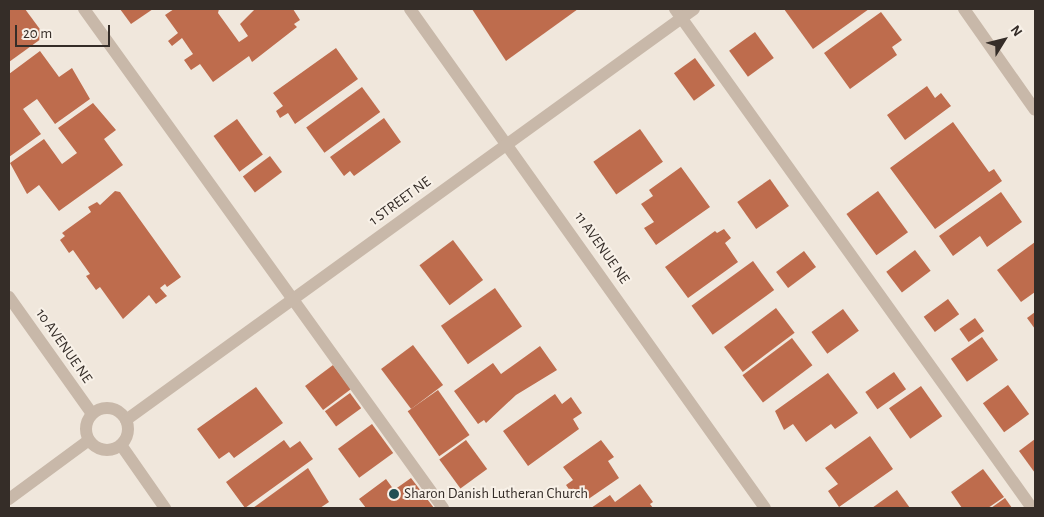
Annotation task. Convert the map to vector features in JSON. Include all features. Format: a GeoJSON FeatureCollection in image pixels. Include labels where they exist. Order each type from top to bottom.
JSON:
{"type":"FeatureCollection","features":[{"type":"Feature","properties":{"kind":"street"},"geometry":{"type":"LineString","coordinates":[[84,9],[443,508]]}},
{"type":"Feature","properties":{"kind":"street","name":"11 AVENUE NE"},"geometry":{"type":"LineString","coordinates":[[410,9],[508,142],[765,508]]}},
{"type":"Feature","properties":{"kind":"street","name":"1 STREET NE"},"geometry":{"type":"LineString","coordinates":[[126,420],[508,142],[678,14],[694,9]]}},
{"type":"Feature","properties":{"kind":"street"},"geometry":{"type":"LineString","coordinates":[[964,9],[1035,110]]}},
{"type":"Feature","properties":{"kind":"street"},"geometry":{"type":"LineString","coordinates":[[678,14],[1032,508]]}},
{"type":"Feature","properties":{"kind":"street","name":"10 AVENUE NE"},"geometry":{"type":"LineString","coordinates":[[9,297],[92,414]]}},
{"type":"Feature","properties":{"kind":"street"},"geometry":{"type":"LineString","coordinates":[[108,408],[115,409],[126,420],[128,434],[121,445],[104,450],[89,440],[87,422],[92,414],[108,408]]}},
{"type":"Feature","properties":{"kind":"street"},"geometry":{"type":"LineString","coordinates":[[9,500],[89,440]]}},
{"type":"Feature","properties":{"kind":"street"},"geometry":{"type":"LineString","coordinates":[[121,445],[165,508]]}},
{"type":"Feature","properties":{"kind":"building"},"geometry":{"type":"Polygon","coordinates":[[[9,9],[25,9],[45,36],[9,62],[9,9]]]}},
{"type":"Feature","properties":{"kind":"building"},"geometry":{"type":"Polygon","coordinates":[[[120,9],[153,9],[131,24],[120,9]]]}},
{"type":"Feature","properties":{"kind":"building"},"geometry":{"type":"Polygon","coordinates":[[[174,9],[219,9],[218,13],[239,42],[248,36],[240,24],[255,9],[293,9],[300,20],[294,24],[297,27],[252,62],[249,56],[213,82],[200,64],[191,70],[184,60],[193,54],[182,38],[172,46],[168,41],[178,33],[165,15],[174,9]]]}},
{"type":"Feature","properties":{"kind":"building"},"geometry":{"type":"Polygon","coordinates":[[[472,9],[578,9],[506,61],[472,9]]]}},
{"type":"Feature","properties":{"kind":"building"},"geometry":{"type":"Polygon","coordinates":[[[784,9],[869,9],[813,49],[784,9]]]}},
{"type":"Feature","properties":{"kind":"building"},"geometry":{"type":"Polygon","coordinates":[[[881,12],[902,40],[892,47],[897,55],[850,89],[824,53],[881,12]]]}},
{"type":"Feature","properties":{"kind":"building"},"geometry":{"type":"Polygon","coordinates":[[[755,32],[774,58],[748,77],[729,51],[755,32]]]}},
{"type":"Feature","properties":{"kind":"building"},"geometry":{"type":"Polygon","coordinates":[[[336,48],[358,79],[295,124],[288,113],[280,118],[276,111],[283,106],[273,93],[336,48]]]}},
{"type":"Feature","properties":{"kind":"building"},"geometry":{"type":"Polygon","coordinates":[[[40,51],[59,77],[72,68],[90,99],[55,124],[37,99],[23,109],[41,134],[9,157],[9,74],[40,51]]]}},
{"type":"Feature","properties":{"kind":"building"},"geometry":{"type":"Polygon","coordinates":[[[695,58],[715,86],[694,101],[674,73],[695,58]]]}},
{"type":"Feature","properties":{"kind":"building"},"geometry":{"type":"Polygon","coordinates":[[[927,86],[935,98],[941,93],[951,106],[905,140],[887,115],[927,86]]]}},
{"type":"Feature","properties":{"kind":"building"},"geometry":{"type":"Polygon","coordinates":[[[362,87],[380,112],[324,153],[306,128],[362,87]]]}},
{"type":"Feature","properties":{"kind":"building"},"geometry":{"type":"Polygon","coordinates":[[[93,103],[116,130],[104,139],[123,165],[59,211],[39,185],[27,194],[10,163],[44,139],[62,164],[77,153],[58,128],[93,103]]]}},
{"type":"Feature","properties":{"kind":"building"},"geometry":{"type":"Polygon","coordinates":[[[384,118],[401,142],[354,176],[350,171],[344,176],[330,157],[384,118]]]}},
{"type":"Feature","properties":{"kind":"building"},"geometry":{"type":"Polygon","coordinates":[[[237,119],[263,155],[239,172],[214,136],[237,119]]]}},
{"type":"Feature","properties":{"kind":"building"},"geometry":{"type":"Polygon","coordinates":[[[953,122],[989,172],[994,169],[1002,181],[935,229],[890,168],[953,122]]]}},
{"type":"Feature","properties":{"kind":"building"},"geometry":{"type":"Polygon","coordinates":[[[640,129],[663,162],[616,194],[593,162],[640,129]]]}},
{"type":"Feature","properties":{"kind":"building"},"geometry":{"type":"Polygon","coordinates":[[[270,156],[282,172],[255,192],[243,176],[270,156]]]}},
{"type":"Feature","properties":{"kind":"building"},"geometry":{"type":"Polygon","coordinates":[[[681,167],[710,207],[656,245],[644,228],[654,222],[641,204],[653,196],[649,190],[681,167]]]}},
{"type":"Feature","properties":{"kind":"building"},"geometry":{"type":"Polygon","coordinates":[[[770,179],[789,206],[756,229],[737,202],[770,179]]]}},
{"type":"Feature","properties":{"kind":"building"},"geometry":{"type":"Polygon","coordinates":[[[115,191],[120,192],[181,277],[167,287],[165,284],[160,288],[167,296],[156,304],[149,295],[123,319],[100,287],[96,290],[86,276],[90,274],[73,250],[69,253],[60,240],[65,236],[62,233],[91,212],[88,207],[97,202],[100,205],[115,191]]]}},
{"type":"Feature","properties":{"kind":"building"},"geometry":{"type":"Polygon","coordinates":[[[878,191],[908,232],[876,255],[846,214],[878,191]]]}},
{"type":"Feature","properties":{"kind":"building"},"geometry":{"type":"Polygon","coordinates":[[[1001,192],[1022,222],[987,247],[980,236],[953,256],[939,236],[1001,192]]]}},
{"type":"Feature","properties":{"kind":"building"},"geometry":{"type":"Polygon","coordinates":[[[724,229],[731,238],[725,243],[738,262],[688,298],[665,267],[715,231],[717,233],[724,229]]]}},
{"type":"Feature","properties":{"kind":"building"},"geometry":{"type":"Polygon","coordinates":[[[453,240],[483,280],[450,305],[419,265],[453,240]]]}},
{"type":"Feature","properties":{"kind":"building"},"geometry":{"type":"Polygon","coordinates":[[[1035,242],[1035,292],[1021,302],[997,270],[1035,242]]]}},
{"type":"Feature","properties":{"kind":"building"},"geometry":{"type":"Polygon","coordinates":[[[915,250],[931,271],[902,292],[886,272],[915,250]]]}},
{"type":"Feature","properties":{"kind":"building"},"geometry":{"type":"Polygon","coordinates":[[[804,251],[816,267],[788,288],[776,272],[804,251]]]}},
{"type":"Feature","properties":{"kind":"building"},"geometry":{"type":"Polygon","coordinates":[[[753,261],[774,290],[713,335],[692,306],[753,261]]]}},
{"type":"Feature","properties":{"kind":"building"},"geometry":{"type":"Polygon","coordinates":[[[495,288],[522,327],[468,364],[441,326],[495,288]]]}},
{"type":"Feature","properties":{"kind":"building"},"geometry":{"type":"Polygon","coordinates":[[[948,299],[959,314],[935,332],[924,317],[948,299]]]}},
{"type":"Feature","properties":{"kind":"building"},"geometry":{"type":"Polygon","coordinates":[[[776,308],[795,333],[743,372],[724,347],[776,308]]]}},
{"type":"Feature","properties":{"kind":"building"},"geometry":{"type":"Polygon","coordinates":[[[843,309],[859,331],[827,354],[811,332],[843,309]]]}},
{"type":"Feature","properties":{"kind":"building"},"geometry":{"type":"Polygon","coordinates":[[[1035,312],[1035,329],[1027,318],[1035,312]]]}},
{"type":"Feature","properties":{"kind":"building"},"geometry":{"type":"Polygon","coordinates":[[[975,318],[984,331],[969,342],[959,329],[975,318]]]}},
{"type":"Feature","properties":{"kind":"building"},"geometry":{"type":"Polygon","coordinates":[[[982,337],[998,360],[967,382],[951,359],[982,337]]]}},
{"type":"Feature","properties":{"kind":"building"},"geometry":{"type":"Polygon","coordinates":[[[792,338],[812,365],[763,402],[742,375],[792,338]]]}},
{"type":"Feature","properties":{"kind":"building"},"geometry":{"type":"Polygon","coordinates":[[[413,345],[443,385],[411,409],[381,369],[413,345]]]}},
{"type":"Feature","properties":{"kind":"building"},"geometry":{"type":"Polygon","coordinates":[[[540,346],[557,370],[516,395],[486,423],[484,420],[478,424],[454,391],[493,363],[501,374],[540,346]]]}},
{"type":"Feature","properties":{"kind":"building"},"geometry":{"type":"Polygon","coordinates":[[[333,365],[351,389],[323,410],[305,386],[333,365]]]}},
{"type":"Feature","properties":{"kind":"building"},"geometry":{"type":"Polygon","coordinates":[[[894,372],[906,389],[877,409],[865,392],[894,372]]]}},
{"type":"Feature","properties":{"kind":"building"},"geometry":{"type":"Polygon","coordinates":[[[828,373],[858,413],[835,429],[831,424],[806,442],[793,424],[784,430],[775,411],[828,373]]]}},
{"type":"Feature","properties":{"kind":"building"},"geometry":{"type":"Polygon","coordinates":[[[1008,385],[1029,414],[1004,432],[983,403],[1008,385]]]}},
{"type":"Feature","properties":{"kind":"building"},"geometry":{"type":"Polygon","coordinates":[[[921,386],[942,416],[910,439],[889,408],[921,386]]]}},
{"type":"Feature","properties":{"kind":"building"},"geometry":{"type":"Polygon","coordinates":[[[256,387],[283,423],[234,458],[229,452],[219,459],[197,429],[256,387]]]}},
{"type":"Feature","properties":{"kind":"building"},"geometry":{"type":"Polygon","coordinates":[[[438,390],[470,435],[439,456],[408,411],[438,390]]]}},
{"type":"Feature","properties":{"kind":"building"},"geometry":{"type":"Polygon","coordinates":[[[350,393],[361,408],[336,427],[325,411],[350,393]]]}},
{"type":"Feature","properties":{"kind":"building"},"geometry":{"type":"Polygon","coordinates":[[[555,394],[562,404],[571,397],[582,413],[573,419],[579,429],[528,466],[503,431],[555,394]]]}},
{"type":"Feature","properties":{"kind":"building"},"geometry":{"type":"Polygon","coordinates":[[[372,424],[393,453],[359,478],[338,449],[372,424]]]}},
{"type":"Feature","properties":{"kind":"building"},"geometry":{"type":"Polygon","coordinates":[[[870,436],[893,469],[839,507],[828,491],[838,484],[825,468],[870,436]]]}},
{"type":"Feature","properties":{"kind":"building"},"geometry":{"type":"Polygon","coordinates":[[[1035,439],[1035,473],[1019,451],[1035,439]]]}},
{"type":"Feature","properties":{"kind":"building"},"geometry":{"type":"Polygon","coordinates":[[[284,440],[290,448],[300,441],[313,459],[245,508],[226,482],[284,440]]]}},
{"type":"Feature","properties":{"kind":"building"},"geometry":{"type":"Polygon","coordinates":[[[466,440],[487,469],[460,489],[439,459],[466,440]]]}},
{"type":"Feature","properties":{"kind":"building"},"geometry":{"type":"Polygon","coordinates":[[[601,440],[614,457],[608,461],[619,478],[587,500],[582,493],[575,498],[566,485],[573,480],[563,467],[601,440]]]}},
{"type":"Feature","properties":{"kind":"building"},"geometry":{"type":"Polygon","coordinates":[[[308,468],[329,502],[320,508],[253,508],[308,468]]]}},
{"type":"Feature","properties":{"kind":"building"},"geometry":{"type":"Polygon","coordinates":[[[983,469],[1004,497],[988,508],[962,508],[951,492],[983,469]]]}},
{"type":"Feature","properties":{"kind":"building","name":"Sharon Danish Lutheran Church"},"geometry":{"type":"Polygon","coordinates":[[[411,478],[434,508],[366,508],[359,499],[386,479],[394,490],[411,478]]]}},
{"type":"Feature","properties":{"kind":"building"},"geometry":{"type":"Polygon","coordinates":[[[640,484],[653,502],[650,504],[653,508],[591,508],[610,495],[615,502],[640,484]]]}},
{"type":"Feature","properties":{"kind":"building"},"geometry":{"type":"Polygon","coordinates":[[[897,490],[910,508],[872,508],[897,490]]]}},
{"type":"Feature","properties":{"kind":"building"},"geometry":{"type":"Polygon","coordinates":[[[1005,498],[1012,508],[991,508],[1005,498]]]}},
{"type":"Feature","properties":{"kind":"place","name":"Sharon Danish Lutheran Church"},"geometry":{"type":"Point","coordinates":[394,494]}}]}
